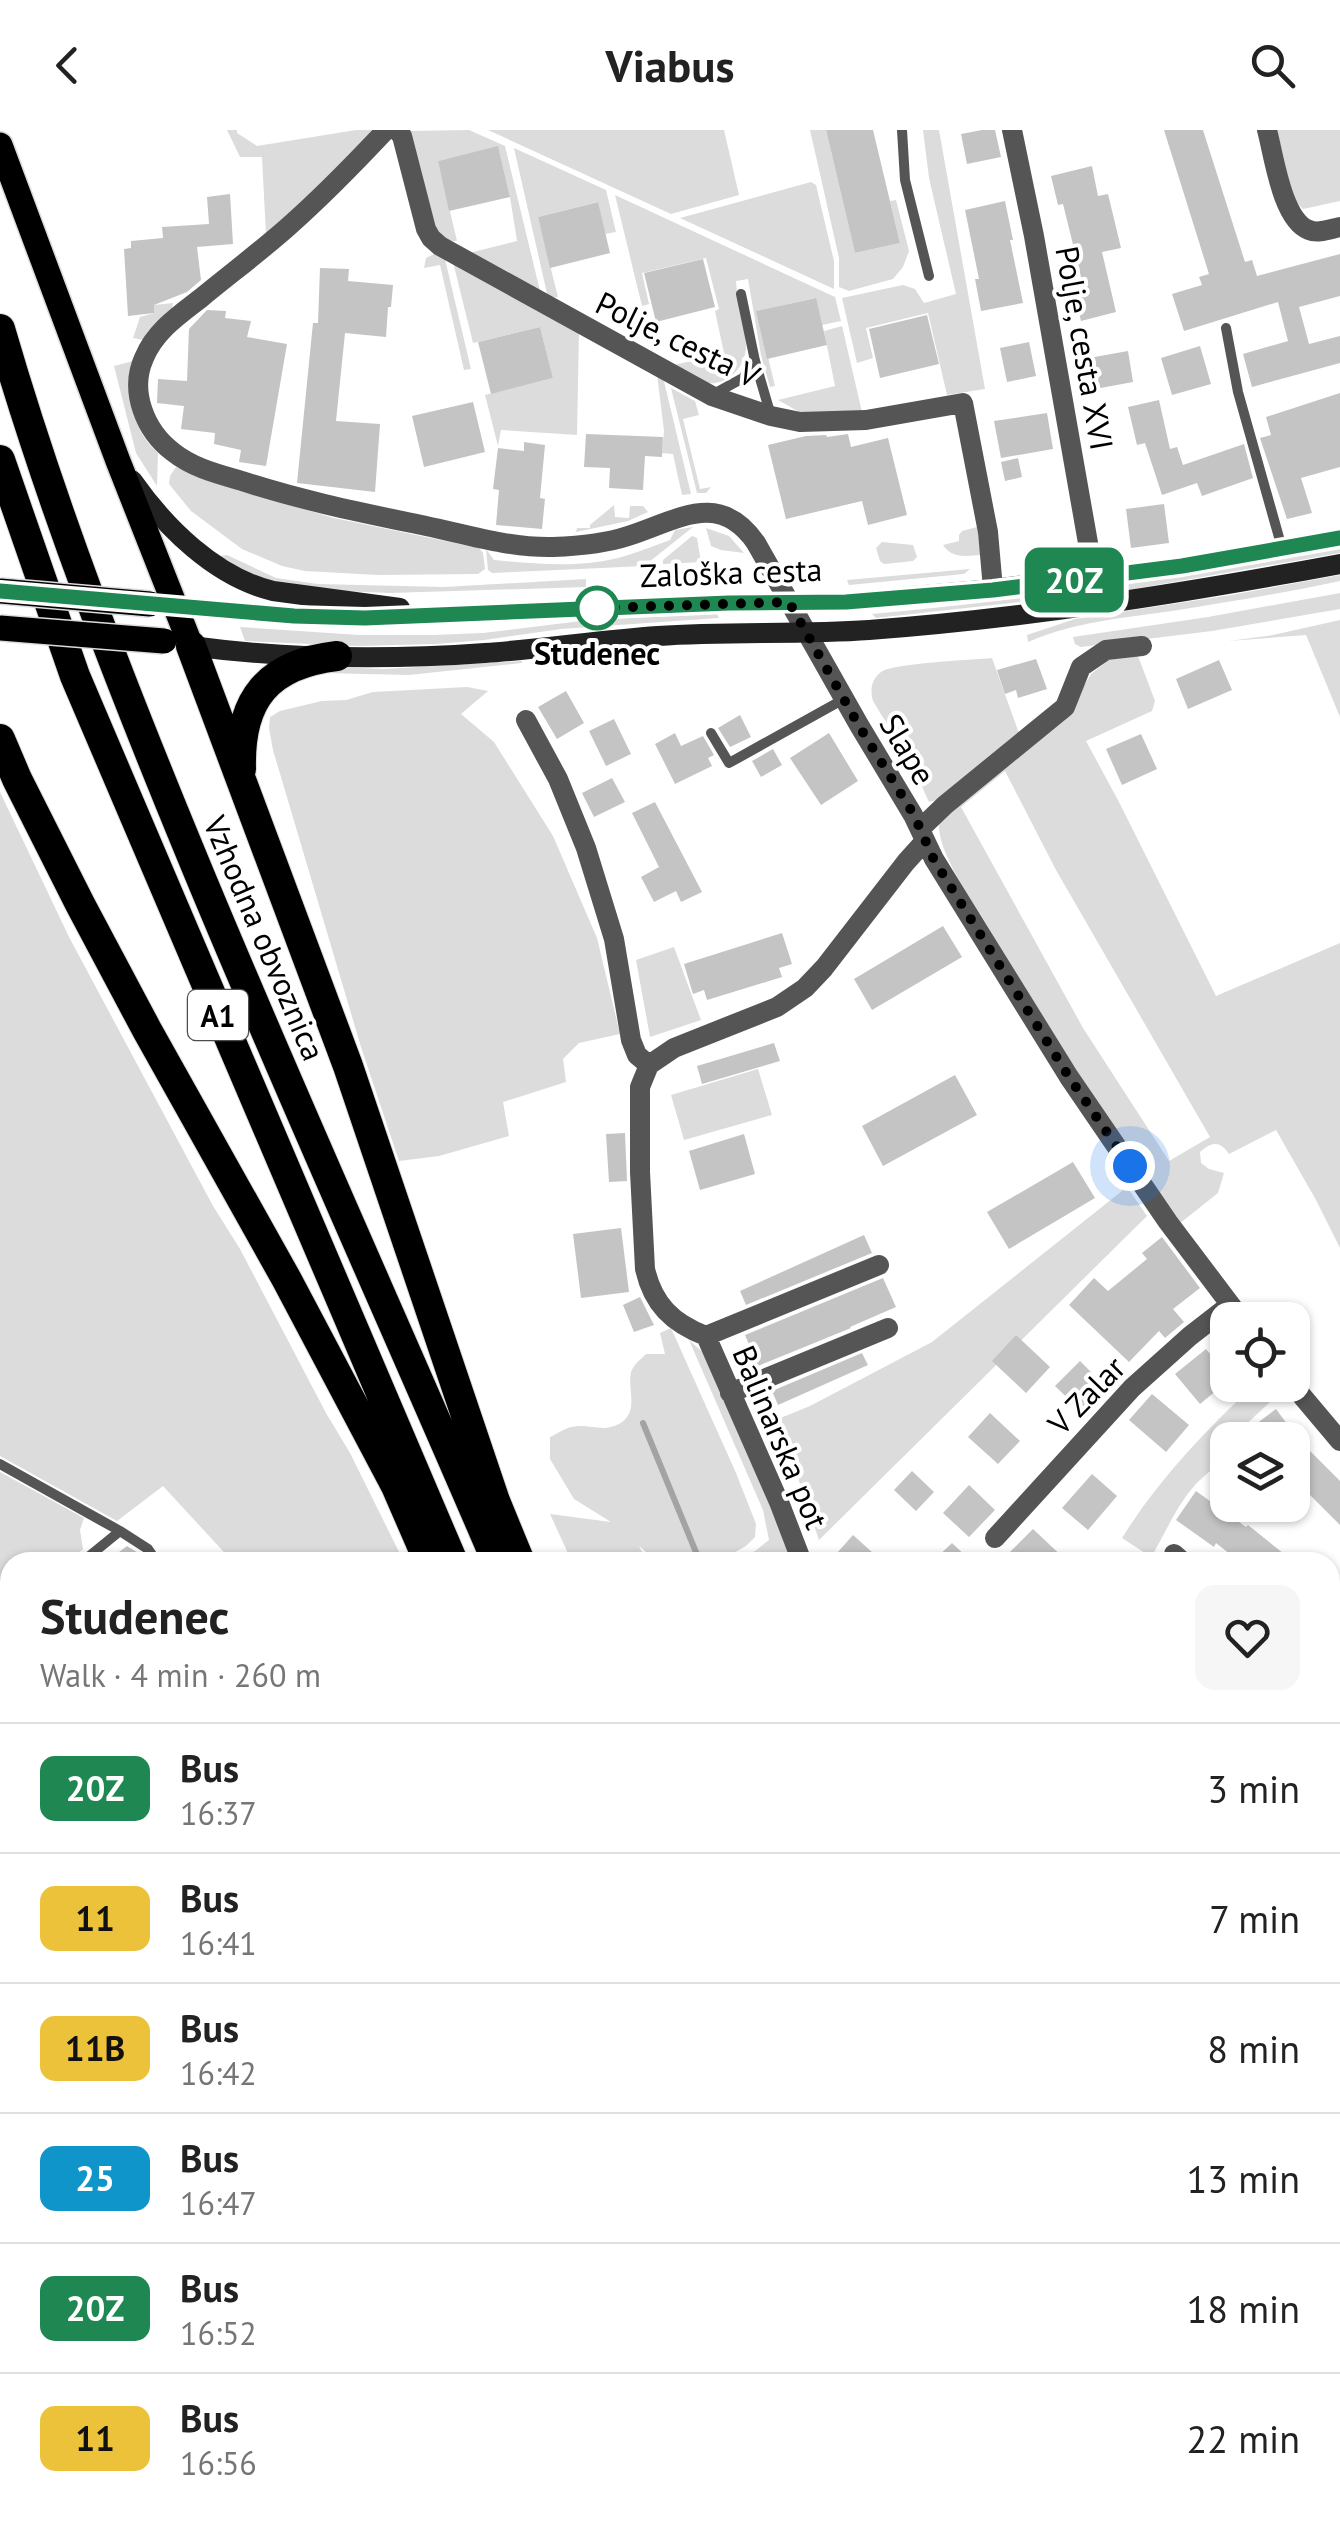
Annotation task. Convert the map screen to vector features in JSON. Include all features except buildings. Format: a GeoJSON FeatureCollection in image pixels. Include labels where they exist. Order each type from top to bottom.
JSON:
{"type":"FeatureCollection","features":[{"type":"Feature","properties":{"kind":"highway","name":"Vzhodna obvoznica"},"geometry":{"type":"LineString","coordinates":[[0,329],[67,536],[120,682],[274,1053],[493,1552]]}},
{"type":"Feature","properties":{"kind":"highway","name":"A1"},"geometry":{"type":"LineString","coordinates":[[0,460],[75,676],[449,1552]]}},
{"type":"Feature","properties":{"kind":"highway"},"geometry":{"type":"LineString","coordinates":[[177,644],[244,792],[348,1066],[495,1501],[516,1552]]}},
{"type":"Feature","properties":{"kind":"highway"},"geometry":{"type":"LineString","coordinates":[[244,792],[241,745],[254,698],[268,682],[294,665],[338,656]]}},
{"type":"Feature","properties":{"kind":"highway"},"geometry":{"type":"LineString","coordinates":[[0,739],[17,780]]}},
{"type":"Feature","properties":{"kind":"highway"},"geometry":{"type":"LineString","coordinates":[[0,752],[147,1030],[287,1280],[396,1486],[425,1552]]}},
{"type":"Feature","properties":{"kind":"main road"},"geometry":{"type":"LineString","coordinates":[[0,145],[118,461],[177,644]]}},
{"type":"Feature","properties":{"kind":"main road"},"geometry":{"type":"LineString","coordinates":[[118,461],[157,513],[175,530],[210,560],[253,585],[436,615]]}},
{"type":"Feature","properties":{"kind":"main road","name":"Zaloška cesta"},"geometry":{"type":"LineString","coordinates":[[0,591],[294,616],[365,618],[846,602],[1094,578],[1340,538]]}},
{"type":"Feature","properties":{"kind":"main road","name":"Zaloška cesta"},"geometry":{"type":"LineString","coordinates":[[0,628],[230,651],[338,656],[484,653],[657,636],[864,630],[960,622],[1147,599],[1340,564]]}},
{"type":"Feature","properties":{"kind":"street","name":"Slape"},"geometry":{"type":"LineString","coordinates":[[386,130],[288,228],[160,332],[144,357],[139,392],[145,418],[155,436],[191,464],[280,494],[525,546],[585,545],[614,540],[688,514],[728,516],[749,532],[923,834],[934,860],[1079,1093],[1228,1302]]}},
{"type":"Feature","properties":{"kind":"street","name":"Polje, cesta V"},"geometry":{"type":"LineString","coordinates":[[396,130],[402,136],[430,238],[712,396],[800,422],[866,420],[963,403],[988,532],[993,590]]}},
{"type":"Feature","properties":{"kind":"street","name":"Polje, cesta XVI"},"geometry":{"type":"LineString","coordinates":[[1012,130],[1094,578]]}},
{"type":"Feature","properties":{"kind":"street"},"geometry":{"type":"LineString","coordinates":[[1267,130],[1293,219],[1316,232],[1340,227]]}},
{"type":"Feature","properties":{"kind":"street"},"geometry":{"type":"LineString","coordinates":[[526,720],[558,779],[586,848],[614,938],[631,1040],[638,1056],[649,1066],[674,1048],[777,1006],[804,988],[906,862],[945,805],[1064,707],[1081,667],[1106,650],[1142,646]]}},
{"type":"Feature","properties":{"kind":"street","name":"Balinarska pot"},"geometry":{"type":"LineString","coordinates":[[649,1066],[640,1087],[644,1268],[652,1294],[664,1311],[690,1330],[706,1336],[798,1552]]}},
{"type":"Feature","properties":{"kind":"street"},"geometry":{"type":"LineString","coordinates":[[706,1336],[878,1264]]}},
{"type":"Feature","properties":{"kind":"street","name":"V Zalar"},"geometry":{"type":"LineString","coordinates":[[995,1538],[1132,1388],[1190,1336],[1210,1326]]}},
{"type":"Feature","properties":{"kind":"street"},"geometry":{"type":"LineString","coordinates":[[730,1393],[888,1328]]}},
{"type":"Feature","properties":{"kind":"street"},"geometry":{"type":"LineString","coordinates":[[1307,1402],[1340,1441]]}},
{"type":"Feature","properties":{"kind":"lane"},"geometry":{"type":"LineString","coordinates":[[902,130],[904,180],[929,276]]}},
{"type":"Feature","properties":{"kind":"lane"},"geometry":{"type":"LineString","coordinates":[[741,294],[771,416]]}},
{"type":"Feature","properties":{"kind":"lane"},"geometry":{"type":"LineString","coordinates":[[1226,328],[1238,392],[1282,549]]}},
{"type":"Feature","properties":{"kind":"lane"},"geometry":{"type":"LineString","coordinates":[[712,396],[744,378],[755,361]]}},
{"type":"Feature","properties":{"kind":"lane"},"geometry":{"type":"LineString","coordinates":[[711,732],[728,762],[844,699]]}},
{"type":"Feature","properties":{"kind":"lane"},"geometry":{"type":"LineString","coordinates":[[0,1464],[150,1552]]}},
{"type":"Feature","properties":{"kind":"lane"},"geometry":{"type":"LineString","coordinates":[[95,1552],[120,1532]]}},
{"type":"Feature","properties":{"kind":"shaded area"},"geometry":{"type":"Polygon","coordinates":[[[227,130],[237,130],[257,146],[372,130],[340,166],[266,235],[262,157],[240,157],[227,130]]]}},
{"type":"Feature","properties":{"kind":"shaded area"},"geometry":{"type":"Polygon","coordinates":[[[469,130],[505,146],[541,295],[465,254],[517,241],[498,147],[438,161],[457,241],[447,241],[438,235],[409,131],[469,130]]]}},
{"type":"Feature","properties":{"kind":"shaded area"},"geometry":{"type":"Polygon","coordinates":[[[488,130],[724,130],[739,195],[671,214],[488,130]]]}},
{"type":"Feature","properties":{"kind":"shaded area"},"geometry":{"type":"Polygon","coordinates":[[[810,130],[826,130],[855,253],[900,243],[890,201],[896,200],[909,251],[893,279],[849,291],[839,287],[839,258],[810,130]]]}},
{"type":"Feature","properties":{"kind":"shaded area"},"geometry":{"type":"Polygon","coordinates":[[[923,130],[939,130],[985,389],[947,395],[928,313],[866,328],[873,358],[857,363],[842,298],[903,285],[915,289],[924,303],[956,294],[929,178],[923,130]]]}},
{"type":"Feature","properties":{"kind":"shaded area"},"geometry":{"type":"Polygon","coordinates":[[[1277,130],[1340,130],[1340,201],[1303,209],[1293,199],[1277,130]]]}},
{"type":"Feature","properties":{"kind":"shaded area"},"geometry":{"type":"Polygon","coordinates":[[[514,148],[606,190],[616,232],[605,234],[597,202],[538,217],[558,297],[548,298],[514,148]]]}},
{"type":"Feature","properties":{"kind":"shaded area"},"geometry":{"type":"Polygon","coordinates":[[[811,182],[816,185],[834,261],[834,289],[680,218],[811,182]]]}},
{"type":"Feature","properties":{"kind":"shaded area"},"geometry":{"type":"Polygon","coordinates":[[[615,195],[835,297],[841,321],[822,325],[815,298],[757,311],[775,386],[770,387],[748,279],[736,281],[745,336],[740,367],[729,378],[706,383],[670,366],[724,353],[715,311],[719,309],[706,258],[642,273],[649,304],[642,306],[615,195]]]}},
{"type":"Feature","properties":{"kind":"shaded area"},"geometry":{"type":"Polygon","coordinates":[[[434,254],[445,259],[471,369],[464,370],[440,265],[424,268],[426,258],[434,254]]]}},
{"type":"Feature","properties":{"kind":"shaded area"},"geometry":{"type":"Polygon","coordinates":[[[453,262],[579,329],[577,435],[501,430],[498,446],[485,395],[553,378],[540,327],[473,343],[453,262]]]}},
{"type":"Feature","properties":{"kind":"shaded area"},"geometry":{"type":"Polygon","coordinates":[[[173,303],[171,312],[143,340],[133,338],[140,317],[154,313],[154,305],[173,303]]]}},
{"type":"Feature","properties":{"kind":"shaded area"},"geometry":{"type":"Polygon","coordinates":[[[842,326],[862,412],[801,413],[778,400],[835,386],[824,331],[842,326]]]}},
{"type":"Feature","properties":{"kind":"shaded area"},"geometry":{"type":"Polygon","coordinates":[[[133,361],[134,411],[142,433],[158,453],[157,486],[136,453],[114,366],[133,361]]]}},
{"type":"Feature","properties":{"kind":"shaded area"},"geometry":{"type":"Polygon","coordinates":[[[657,374],[663,377],[691,494],[682,495],[673,454],[662,453],[664,431],[657,374]]]}},
{"type":"Feature","properties":{"kind":"shaded area"},"geometry":{"type":"Polygon","coordinates":[[[671,388],[695,401],[699,415],[683,419],[700,489],[711,487],[706,493],[697,493],[671,388]]]}},
{"type":"Feature","properties":{"kind":"shaded area"},"geometry":{"type":"Polygon","coordinates":[[[176,467],[211,482],[334,518],[479,548],[485,569],[478,574],[378,575],[282,566],[242,549],[191,511],[169,484],[176,467]]]}},
{"type":"Feature","properties":{"kind":"shaded area"},"geometry":{"type":"Polygon","coordinates":[[[614,505],[615,517],[629,518],[630,506],[643,506],[648,512],[628,521],[576,532],[577,528],[590,528],[614,505]]]}},
{"type":"Feature","properties":{"kind":"shaded area"},"geometry":{"type":"Polygon","coordinates":[[[693,527],[644,566],[492,573],[488,570],[486,549],[494,560],[587,563],[638,552],[670,540],[675,530],[693,527]]]}},
{"type":"Feature","properties":{"kind":"shaded area"},"geometry":{"type":"Polygon","coordinates":[[[977,527],[982,555],[955,555],[943,545],[959,541],[962,531],[977,527]]]}},
{"type":"Feature","properties":{"kind":"shaded area"},"geometry":{"type":"Polygon","coordinates":[[[706,528],[729,536],[744,553],[711,546],[706,528]]]}},
{"type":"Feature","properties":{"kind":"shaded area"},"geometry":{"type":"Polygon","coordinates":[[[692,536],[697,538],[701,562],[663,564],[663,560],[692,536]]]}},
{"type":"Feature","properties":{"kind":"shaded area"},"geometry":{"type":"Polygon","coordinates":[[[882,542],[913,545],[917,557],[913,561],[884,564],[876,548],[882,542]]]}},
{"type":"Feature","properties":{"kind":"shaded area"},"geometry":{"type":"Polygon","coordinates":[[[1340,548],[1340,553],[1128,590],[876,618],[872,614],[1107,587],[1340,548]]]}},
{"type":"Feature","properties":{"kind":"shaded area"},"geometry":{"type":"Polygon","coordinates":[[[227,555],[276,578],[318,584],[444,587],[586,579],[586,587],[390,593],[297,589],[250,575],[220,556],[227,555]]]}},
{"type":"Feature","properties":{"kind":"shaded area"},"geometry":{"type":"Polygon","coordinates":[[[970,569],[964,574],[849,585],[847,580],[970,569]]]}},
{"type":"Feature","properties":{"kind":"shaded area"},"geometry":{"type":"Polygon","coordinates":[[[1340,575],[1340,581],[1099,622],[1028,642],[1027,635],[1075,619],[1340,575]]]}},
{"type":"Feature","properties":{"kind":"shaded area"},"geometry":{"type":"Polygon","coordinates":[[[1340,593],[1340,609],[1212,631],[1081,647],[1073,637],[1208,617],[1340,593]]]}},
{"type":"Feature","properties":{"kind":"shaded area"},"geometry":{"type":"Polygon","coordinates":[[[717,614],[719,618],[561,629],[436,644],[357,646],[245,641],[240,627],[359,635],[433,635],[589,620],[717,614]]]}},
{"type":"Feature","properties":{"kind":"shaded area"},"geometry":{"type":"Polygon","coordinates":[[[1340,620],[1340,717],[1306,635],[1229,641],[1273,635],[1340,620]]]}},
{"type":"Feature","properties":{"kind":"shaded area"},"geometry":{"type":"Polygon","coordinates":[[[1138,656],[1155,701],[1152,711],[1086,741],[1216,996],[1340,943],[1340,1248],[1276,1130],[1229,1154],[1215,1144],[1200,1152],[1201,1163],[1224,1173],[1218,1193],[1179,1224],[1056,1039],[964,888],[943,846],[939,821],[1069,711],[1091,674],[1110,659],[1138,656]],[[1005,771],[961,807],[1083,1028],[1169,1161],[1210,1137],[1056,870],[1005,771]]]}},
{"type":"Feature","properties":{"kind":"shaded area"},"geometry":{"type":"Polygon","coordinates":[[[992,658],[1020,736],[942,799],[929,802],[873,701],[873,682],[881,672],[901,666],[992,658]]]}},
{"type":"Feature","properties":{"kind":"shaded area"},"geometry":{"type":"Polygon","coordinates":[[[522,661],[409,675],[322,673],[334,667],[384,669],[522,661]]]}},
{"type":"Feature","properties":{"kind":"shaded area"},"geometry":{"type":"Polygon","coordinates":[[[467,687],[488,691],[461,714],[494,742],[553,836],[597,938],[620,1034],[579,1043],[563,1059],[566,1082],[503,1102],[509,1136],[439,1156],[399,1161],[273,750],[270,717],[280,711],[373,692],[467,687]]]}},
{"type":"Feature","properties":{"kind":"shaded area"},"geometry":{"type":"Polygon","coordinates":[[[0,792],[69,937],[350,1453],[399,1552],[224,1552],[163,1486],[117,1521],[0,1456],[0,792]]]}},
{"type":"Feature","properties":{"kind":"shaded area"},"geometry":{"type":"Polygon","coordinates":[[[674,947],[701,1020],[650,1037],[636,960],[674,947]]]}},
{"type":"Feature","properties":{"kind":"shaded area"},"geometry":{"type":"Polygon","coordinates":[[[758,1069],[772,1115],[684,1140],[671,1095],[758,1069]]]}},
{"type":"Feature","properties":{"kind":"shaded area"},"geometry":{"type":"Polygon","coordinates":[[[1127,1187],[1147,1216],[819,1540],[778,1419],[932,1342],[1127,1187]]]}},
{"type":"Feature","properties":{"kind":"shaded area"},"geometry":{"type":"Polygon","coordinates":[[[671,1328],[736,1473],[756,1524],[755,1537],[735,1552],[646,1552],[639,1546],[642,1552],[567,1552],[550,1514],[611,1522],[574,1499],[550,1459],[550,1437],[578,1426],[607,1428],[625,1419],[631,1407],[632,1369],[646,1354],[665,1354],[660,1333],[671,1328]]]}},
{"type":"Feature","properties":{"kind":"shaded area"},"geometry":{"type":"Polygon","coordinates":[[[689,1340],[705,1354],[789,1552],[753,1552],[769,1540],[763,1510],[689,1340]]]}},
{"type":"Feature","properties":{"kind":"shaded area"},"geometry":{"type":"Polygon","coordinates":[[[1237,1402],[1270,1402],[1249,1422],[1216,1422],[1237,1402]]]}},
{"type":"Feature","properties":{"kind":"shaded area"},"geometry":{"type":"Polygon","coordinates":[[[1210,1428],[1210,1471],[1188,1494],[1154,1552],[1143,1552],[1122,1538],[1183,1457],[1210,1428]]]}},
{"type":"Feature","properties":{"kind":"shaded area"},"geometry":{"type":"Polygon","coordinates":[[[0,1472],[84,1518],[80,1530],[83,1549],[80,1552],[0,1552],[0,1472]]]}},
{"type":"Feature","properties":{"kind":"waterway"},"geometry":{"type":"LineString","coordinates":[[643,1423],[696,1552]]}},
{"type":"Feature","properties":{"kind":"bus line","name":"20Z"},"geometry":{"type":"LineString","coordinates":[[0,591],[294,616],[365,618],[846,602],[993,590],[1182,566],[1340,538]]}},
{"type":"Feature","properties":{"kind":"place","name":"Studenec"},"geometry":{"type":"Point","coordinates":[597,608]}},
{"type":"Feature","properties":{"kind":"route"},"geometry":{"type":"LineString","coordinates":[[597,608],[789,602],[914,815],[934,860],[1069,1077],[1130,1166]]}}]}
